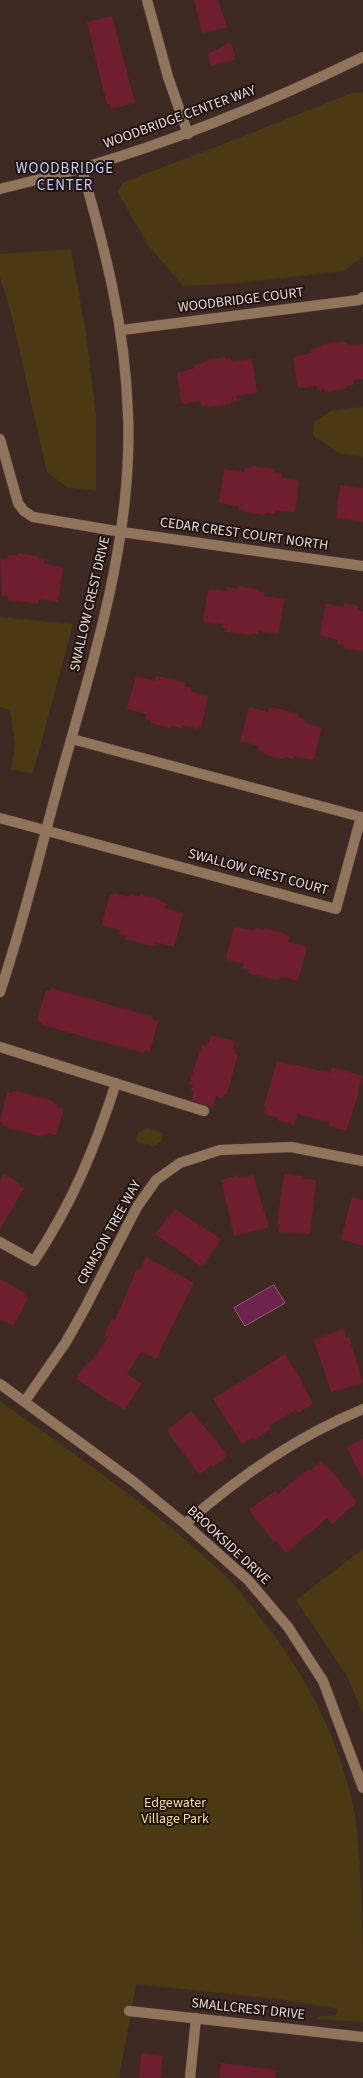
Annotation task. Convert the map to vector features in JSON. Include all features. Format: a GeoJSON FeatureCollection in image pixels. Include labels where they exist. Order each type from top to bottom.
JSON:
{"type":"FeatureCollection","features":[{"type":"Feature","properties":{"kind":"street"},"geometry":{"type":"LineString","coordinates":[[147,0],[168,77],[188,134]]}},
{"type":"Feature","properties":{"kind":"street","name":"WOODBRIDGE CENTER WAY"},"geometry":{"type":"LineString","coordinates":[[0,188],[82,168],[188,134],[292,91],[363,57]]}},
{"type":"Feature","properties":{"kind":"street","name":"SWALLOW CREST DRIVE"},"geometry":{"type":"LineString","coordinates":[[0,992],[72,739],[113,584],[122,532],[128,458],[128,415],[122,330],[107,260],[82,168]]}},
{"type":"Feature","properties":{"kind":"street","name":"WOODBRIDGE COURT"},"geometry":{"type":"LineString","coordinates":[[122,330],[359,300],[363,297]]}},
{"type":"Feature","properties":{"kind":"street","name":"CEDAR CREST COURT NORTH"},"geometry":{"type":"LineString","coordinates":[[0,439],[18,503],[24,511],[33,517],[122,532],[363,566]]}},
{"type":"Feature","properties":{"kind":"street","name":"SWALLOW CREST COURT"},"geometry":{"type":"LineString","coordinates":[[46,830],[336,909],[361,817],[72,739]]}},
{"type":"Feature","properties":{"kind":"street"},"geometry":{"type":"LineString","coordinates":[[0,818],[46,830]]}},
{"type":"Feature","properties":{"kind":"street"},"geometry":{"type":"LineString","coordinates":[[0,1047],[204,1111]]}},
{"type":"Feature","properties":{"kind":"street"},"geometry":{"type":"LineString","coordinates":[[0,1242],[34,1261],[49,1238],[80,1182],[116,1083]]}},
{"type":"Feature","properties":{"kind":"street","name":"CRIMSON TREE WAY"},"geometry":{"type":"LineString","coordinates":[[25,1401],[66,1342],[137,1207],[156,1180],[162,1175],[180,1163],[220,1150],[291,1147],[363,1161]]}},
{"type":"Feature","properties":{"kind":"street","name":"BROOKSIDE DRIVE"},"geometry":{"type":"LineString","coordinates":[[0,1384],[134,1482],[186,1524],[248,1580],[288,1627],[323,1681],[363,1788]]}},
{"type":"Feature","properties":{"kind":"street"},"geometry":{"type":"LineString","coordinates":[[186,1524],[217,1496],[282,1451],[323,1426],[363,1409]]}},
{"type":"Feature","properties":{"kind":"street","name":"SMALLCREST DRIVE"},"geometry":{"type":"LineString","coordinates":[[129,2011],[363,2037]]}},
{"type":"Feature","properties":{"kind":"street"},"geometry":{"type":"LineString","coordinates":[[190,2078],[196,2018]]}},
{"type":"Feature","properties":{"kind":"green space"},"geometry":{"type":"Polygon","coordinates":[[[354,92],[363,93],[363,256],[344,271],[236,283],[183,286],[148,245],[117,191],[124,182],[354,92]]]}},
{"type":"Feature","properties":{"kind":"green space"},"geometry":{"type":"Polygon","coordinates":[[[71,249],[86,334],[96,415],[96,491],[67,487],[47,472],[11,313],[0,277],[0,254],[71,249]]]}},
{"type":"Feature","properties":{"kind":"green space"},"geometry":{"type":"Polygon","coordinates":[[[363,407],[363,457],[338,453],[313,435],[314,422],[331,411],[363,407]]]}},
{"type":"Feature","properties":{"kind":"green space"},"geometry":{"type":"Polygon","coordinates":[[[0,617],[73,624],[33,773],[11,770],[15,745],[10,710],[0,707],[0,617]]]}},
{"type":"Feature","properties":{"kind":"green space"},"geometry":{"type":"Polygon","coordinates":[[[146,1128],[161,1132],[163,1134],[161,1141],[158,1144],[152,1147],[147,1144],[139,1143],[136,1140],[137,1134],[146,1128]]]}},
{"type":"Feature","properties":{"kind":"green space","name":"Edgewater Village Park"},"geometry":{"type":"Polygon","coordinates":[[[0,1401],[121,1488],[179,1534],[207,1559],[234,1585],[243,1596],[275,1637],[306,1684],[319,1708],[340,1760],[355,1814],[358,1840],[363,1944],[363,2022],[316,2019],[317,2017],[336,2015],[338,2009],[278,1999],[136,1984],[119,2078],[0,2078],[0,1401]]]}},
{"type":"Feature","properties":{"kind":"green space"},"geometry":{"type":"Polygon","coordinates":[[[363,1549],[363,1714],[347,1676],[296,1600],[363,1549]]]}},
{"type":"Feature","properties":{"kind":"shaded area"},"geometry":{"type":"Polygon","coordinates":[[[274,1285],[285,1303],[245,1326],[234,1308],[274,1285]]]}},
{"type":"Feature","properties":{"kind":"building"},"geometry":{"type":"Polygon","coordinates":[[[194,0],[218,0],[227,27],[202,33],[194,0]]]}},
{"type":"Feature","properties":{"kind":"building"},"geometry":{"type":"Polygon","coordinates":[[[112,16],[135,103],[111,109],[109,104],[107,105],[87,22],[112,16]]]}},
{"type":"Feature","properties":{"kind":"building"},"geometry":{"type":"Polygon","coordinates":[[[231,42],[236,59],[211,66],[208,54],[231,42]]]}},
{"type":"Feature","properties":{"kind":"building"},"geometry":{"type":"Polygon","coordinates":[[[347,342],[348,346],[363,344],[363,379],[353,380],[353,385],[347,386],[347,388],[325,392],[324,389],[317,390],[316,386],[298,387],[293,357],[312,353],[311,349],[321,347],[320,345],[347,342]]]}},
{"type":"Feature","properties":{"kind":"building"},"geometry":{"type":"Polygon","coordinates":[[[225,357],[225,359],[231,358],[232,362],[252,359],[257,393],[236,396],[237,401],[231,402],[231,404],[208,407],[208,405],[201,406],[200,401],[184,404],[181,403],[177,373],[195,368],[195,365],[204,363],[204,361],[225,357]]]}},
{"type":"Feature","properties":{"kind":"building"},"geometry":{"type":"Polygon","coordinates":[[[252,466],[275,469],[274,472],[281,473],[281,477],[297,480],[299,482],[295,512],[275,511],[275,514],[265,513],[265,515],[244,512],[245,510],[238,509],[239,506],[219,503],[224,469],[244,472],[245,467],[251,468],[252,466]]]}},
{"type":"Feature","properties":{"kind":"building"},"geometry":{"type":"Polygon","coordinates":[[[340,485],[363,488],[363,522],[336,518],[340,485]]]}},
{"type":"Feature","properties":{"kind":"building"},"geometry":{"type":"Polygon","coordinates":[[[18,553],[39,556],[38,558],[44,559],[44,564],[63,567],[58,602],[39,599],[39,603],[32,603],[8,600],[8,596],[2,596],[0,558],[7,559],[8,555],[18,556],[18,553]]]}},
{"type":"Feature","properties":{"kind":"building"},"geometry":{"type":"Polygon","coordinates":[[[237,586],[258,589],[258,591],[264,592],[264,596],[284,599],[279,634],[258,631],[258,634],[251,635],[227,632],[228,629],[221,628],[222,624],[205,622],[203,620],[208,590],[227,591],[227,587],[237,589],[237,586]]]}},
{"type":"Feature","properties":{"kind":"building"},"geometry":{"type":"Polygon","coordinates":[[[344,603],[359,606],[358,610],[363,611],[363,651],[344,648],[344,645],[337,644],[338,640],[320,635],[325,605],[327,604],[344,607],[344,603]]]}},
{"type":"Feature","properties":{"kind":"building"},"geometry":{"type":"Polygon","coordinates":[[[136,676],[155,681],[156,676],[186,683],[185,686],[191,688],[191,691],[207,696],[208,698],[201,728],[198,727],[198,729],[182,725],[181,728],[171,726],[170,728],[151,723],[151,721],[145,719],[147,714],[127,709],[136,676]]]}},
{"type":"Feature","properties":{"kind":"building"},"geometry":{"type":"Polygon","coordinates":[[[249,707],[268,712],[269,707],[299,714],[299,717],[305,719],[304,723],[320,727],[321,729],[314,759],[311,760],[294,756],[294,759],[284,757],[283,759],[264,754],[264,752],[258,750],[259,746],[240,741],[249,707]]]}},
{"type":"Feature","properties":{"kind":"building"},"geometry":{"type":"Polygon","coordinates":[[[113,893],[129,897],[130,894],[140,896],[140,894],[166,903],[164,908],[183,913],[174,947],[156,942],[155,946],[148,945],[124,939],[125,936],[119,934],[120,930],[104,926],[102,924],[110,894],[113,895],[113,893]]]}},
{"type":"Feature","properties":{"kind":"building"},"geometry":{"type":"Polygon","coordinates":[[[237,927],[253,931],[254,928],[264,930],[264,928],[284,933],[284,935],[290,937],[288,942],[307,947],[298,981],[280,976],[279,980],[272,979],[248,973],[249,970],[243,968],[244,964],[228,960],[226,958],[234,928],[237,927]]]}},
{"type":"Feature","properties":{"kind":"building"},"geometry":{"type":"Polygon","coordinates":[[[51,988],[153,1017],[153,1020],[158,1021],[150,1052],[144,1050],[144,1053],[42,1025],[42,1023],[37,1021],[46,990],[50,991],[51,988]]]}},
{"type":"Feature","properties":{"kind":"building"},"geometry":{"type":"Polygon","coordinates":[[[211,1035],[235,1041],[233,1049],[236,1050],[235,1053],[238,1054],[227,1094],[224,1094],[223,1098],[216,1096],[212,1108],[192,1100],[194,1091],[191,1091],[193,1085],[189,1084],[202,1045],[205,1046],[206,1042],[209,1043],[211,1035]]]}},
{"type":"Feature","properties":{"kind":"building"},"geometry":{"type":"Polygon","coordinates":[[[277,1061],[330,1073],[332,1067],[362,1076],[359,1092],[346,1131],[329,1126],[330,1123],[297,1114],[295,1125],[277,1120],[278,1118],[264,1114],[266,1107],[264,1106],[277,1061]]]}},
{"type":"Feature","properties":{"kind":"building"},"geometry":{"type":"Polygon","coordinates":[[[13,1090],[53,1101],[52,1103],[57,1105],[56,1107],[64,1109],[56,1135],[48,1133],[47,1136],[43,1135],[42,1137],[3,1126],[4,1124],[0,1122],[7,1092],[12,1093],[13,1090]]]}},
{"type":"Feature","properties":{"kind":"building"},"geometry":{"type":"Polygon","coordinates":[[[4,1174],[21,1184],[20,1186],[24,1188],[0,1230],[0,1181],[4,1174]]]}},
{"type":"Feature","properties":{"kind":"building"},"geometry":{"type":"Polygon","coordinates":[[[284,1174],[302,1176],[301,1179],[316,1180],[310,1234],[279,1232],[280,1224],[277,1225],[284,1174]]]}},
{"type":"Feature","properties":{"kind":"building"},"geometry":{"type":"Polygon","coordinates":[[[239,1175],[239,1178],[253,1175],[269,1227],[234,1236],[221,1180],[239,1175]]]}},
{"type":"Feature","properties":{"kind":"building"},"geometry":{"type":"Polygon","coordinates":[[[352,1197],[363,1200],[363,1246],[341,1239],[352,1197]]]}},
{"type":"Feature","properties":{"kind":"building"},"geometry":{"type":"Polygon","coordinates":[[[175,1209],[221,1239],[202,1267],[155,1234],[175,1209]]]}},
{"type":"Feature","properties":{"kind":"building"},"geometry":{"type":"Polygon","coordinates":[[[146,1257],[194,1283],[156,1359],[141,1352],[127,1374],[142,1384],[124,1410],[76,1378],[87,1363],[89,1364],[108,1337],[104,1335],[112,1319],[115,1320],[137,1269],[140,1270],[146,1257]]]}},
{"type":"Feature","properties":{"kind":"building"},"geometry":{"type":"Polygon","coordinates":[[[0,1279],[25,1293],[24,1295],[28,1298],[13,1326],[0,1319],[0,1279]]]}},
{"type":"Feature","properties":{"kind":"building"},"geometry":{"type":"Polygon","coordinates":[[[343,1329],[346,1338],[349,1337],[363,1383],[331,1392],[314,1340],[343,1329]]]}},
{"type":"Feature","properties":{"kind":"building"},"geometry":{"type":"Polygon","coordinates":[[[285,1354],[293,1368],[294,1367],[313,1404],[298,1413],[296,1410],[269,1426],[271,1429],[256,1439],[254,1437],[242,1444],[213,1399],[285,1354]]]}},
{"type":"Feature","properties":{"kind":"building"},"geometry":{"type":"Polygon","coordinates":[[[191,1411],[228,1455],[213,1467],[212,1465],[200,1474],[167,1431],[191,1411]]]}},
{"type":"Feature","properties":{"kind":"building"},"geometry":{"type":"Polygon","coordinates":[[[363,1439],[363,1480],[347,1447],[363,1439]]]}},
{"type":"Feature","properties":{"kind":"building"},"geometry":{"type":"Polygon","coordinates":[[[321,1461],[326,1467],[327,1466],[357,1502],[332,1524],[327,1518],[286,1553],[276,1541],[274,1542],[249,1510],[275,1491],[278,1494],[308,1469],[310,1471],[321,1461]]]}},
{"type":"Feature","properties":{"kind":"building"},"geometry":{"type":"Polygon","coordinates":[[[141,2053],[163,2056],[160,2078],[139,2078],[141,2053]]]}},
{"type":"Feature","properties":{"kind":"building"},"geometry":{"type":"Polygon","coordinates":[[[221,2063],[276,2070],[275,2078],[219,2078],[221,2063]]]}},
{"type":"Feature","properties":{"kind":"district","name":"WOODBRIDGE CENTER"},"geometry":{"type":"Point","coordinates":[65,178]}}]}
